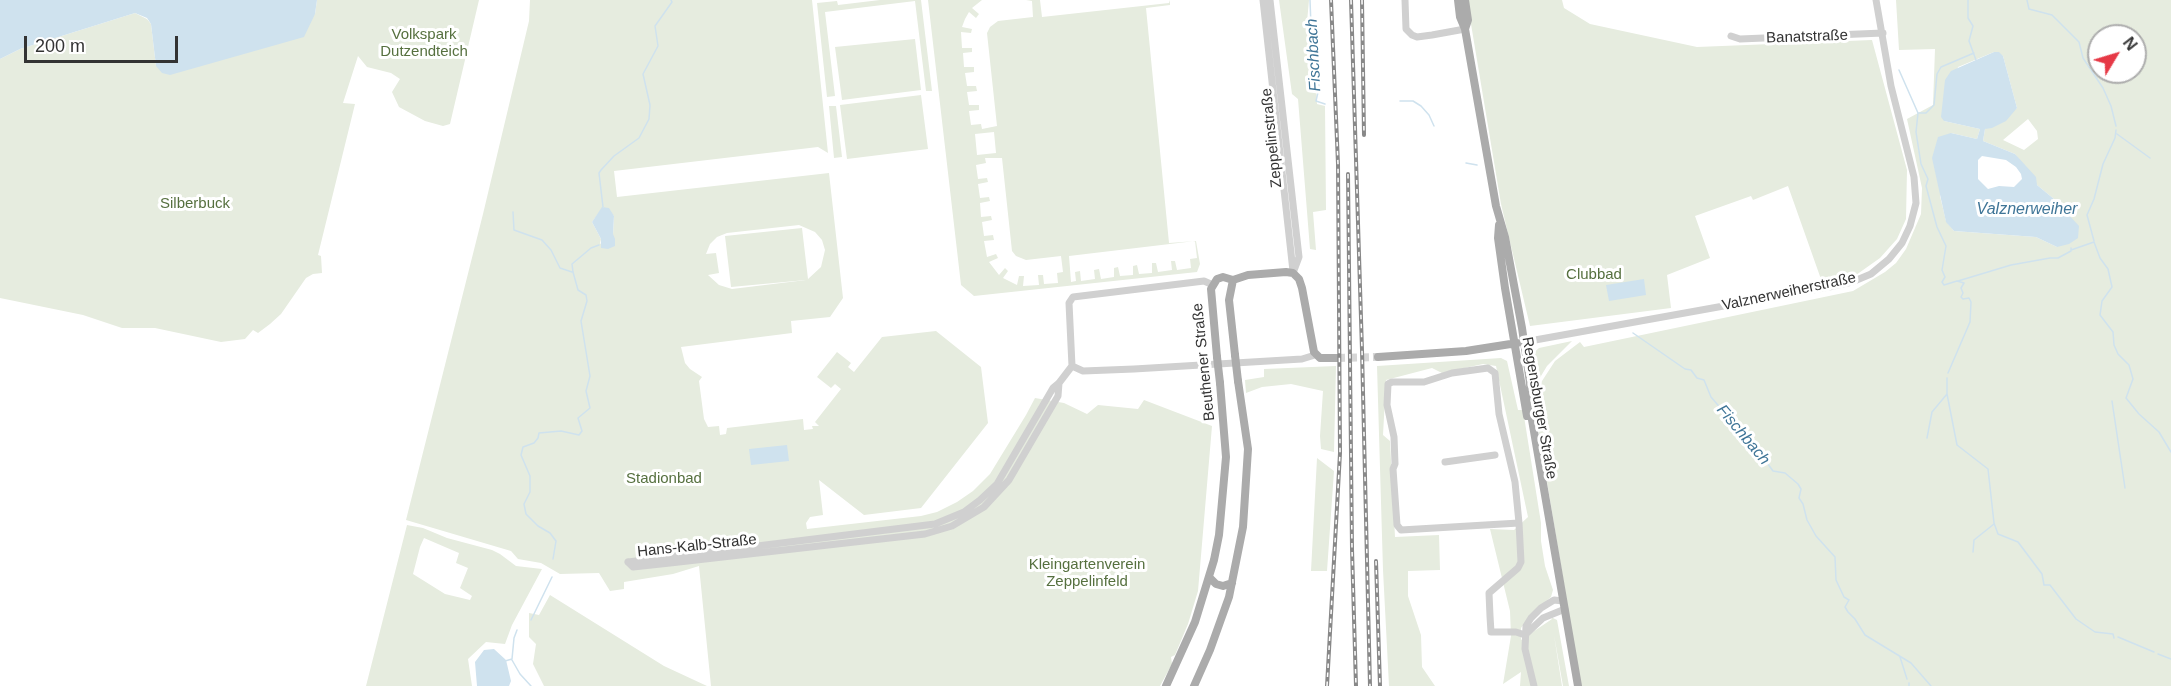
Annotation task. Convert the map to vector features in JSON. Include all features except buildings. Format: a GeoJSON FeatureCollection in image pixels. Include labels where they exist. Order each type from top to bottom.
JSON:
{"type":"FeatureCollection","features":[{"type":"Feature","properties":{"kind":"main road","name":"Regensburger Straße"},"geometry":{"type":"LineString","coordinates":[[1458,0],[1499,221],[1498,238],[1519,343],[1562,605]]}},
{"type":"Feature","properties":{"kind":"main road","name":"Regensburger Straße"},"geometry":{"type":"LineString","coordinates":[[1465,0],[1468,20],[1465,29]]}},
{"type":"Feature","properties":{"kind":"main road"},"geometry":{"type":"LineString","coordinates":[[1233,280],[1248,275],[1293,273]]}},
{"type":"Feature","properties":{"kind":"main road","name":"Zeppelinstraße"},"geometry":{"type":"LineString","coordinates":[[1293,273],[1299,279],[1302,288],[1315,355]]}},
{"type":"Feature","properties":{"kind":"main road","name":"Beuthener Straße"},"geometry":{"type":"LineString","coordinates":[[1166,686],[1190,634],[1209,577],[1219,535],[1225,475],[1225,440],[1211,297],[1213,285],[1217,279],[1223,277],[1233,280],[1229,300],[1247,440],[1245,518],[1232,583],[1213,644],[1194,686]]}},
{"type":"Feature","properties":{"kind":"main road"},"geometry":{"type":"LineString","coordinates":[[1378,357],[1467,351],[1519,343]]}},
{"type":"Feature","properties":{"kind":"main road","name":"Regensburger Straße"},"geometry":{"type":"LineString","coordinates":[[1519,343],[1530,379],[1534,433],[1562,605],[1572,686]]}},
{"type":"Feature","properties":{"kind":"main road"},"geometry":{"type":"LineString","coordinates":[[1315,355],[1323,358],[1337,358]]}},
{"type":"Feature","properties":{"kind":"main road"},"geometry":{"type":"LineString","coordinates":[[1209,577],[1216,585],[1223,586],[1232,583]]}},
{"type":"Feature","properties":{"kind":"main road"},"geometry":{"type":"LineString","coordinates":[[1562,605],[1578,686]]}},
{"type":"Feature","properties":{"kind":"street","name":"Zeppelinstraße"},"geometry":{"type":"LineString","coordinates":[[1263,0],[1293,273]]}},
{"type":"Feature","properties":{"kind":"street","name":"Zeppelinstraße"},"geometry":{"type":"LineString","coordinates":[[1270,0],[1299,257],[1293,273]]}},
{"type":"Feature","properties":{"kind":"street"},"geometry":{"type":"LineString","coordinates":[[1404,0],[1406,29],[1412,35],[1417,37],[1465,29]]}},
{"type":"Feature","properties":{"kind":"street","name":"Valznerweiherstraße"},"geometry":{"type":"LineString","coordinates":[[1519,343],[1852,282],[1871,274],[1889,259],[1902,243],[1910,226],[1916,203],[1914,177],[1891,86],[1876,0]]}},
{"type":"Feature","properties":{"kind":"street","name":"Banatstraße"},"geometry":{"type":"LineString","coordinates":[[1731,36],[1740,39],[1883,33]]}},
{"type":"Feature","properties":{"kind":"street"},"geometry":{"type":"LineString","coordinates":[[1213,285],[1204,281],[1073,297],[1069,303],[1072,366],[1083,371],[1134,369],[1302,359],[1315,355]]}},
{"type":"Feature","properties":{"kind":"street","name":"Hans-Kalb-Straße"},"geometry":{"type":"LineString","coordinates":[[824,542],[633,567],[628,562],[824,542],[925,534],[952,526],[984,507],[1009,480],[1013,467],[1058,396],[1059,384],[1072,366]]}},
{"type":"Feature","properties":{"kind":"street"},"geometry":{"type":"LineString","coordinates":[[1519,523],[1401,530],[1397,525],[1393,469],[1395,464],[1394,437],[1388,405],[1388,384],[1424,382],[1452,373],[1488,368],[1495,374],[1502,453],[1515,482],[1519,523],[1521,562],[1518,568],[1489,593],[1491,632],[1516,632],[1525,635]]}},
{"type":"Feature","properties":{"kind":"street"},"geometry":{"type":"LineString","coordinates":[[1445,462],[1502,453]]}},
{"type":"Feature","properties":{"kind":"street"},"geometry":{"type":"LineString","coordinates":[[1534,686],[1525,650],[1527,626],[1535,612],[1549,603],[1562,605]]}},
{"type":"Feature","properties":{"kind":"street"},"geometry":{"type":"LineString","coordinates":[[1525,635],[1543,618],[1562,605]]}},
{"type":"Feature","properties":{"kind":"green space","name":"Silberbuck"},"geometry":{"type":"Polygon","coordinates":[[[317,0],[479,0],[450,124],[443,126],[425,121],[399,107],[392,92],[400,79],[391,73],[367,67],[358,56],[343,103],[355,104],[318,255],[321,256],[322,273],[306,278],[281,314],[258,333],[253,330],[245,339],[221,342],[155,328],[122,328],[83,315],[0,298],[0,59],[20,49],[135,13],[147,19],[151,24],[156,66],[315,14],[317,0]]]}},
{"type":"Feature","properties":{"kind":"green space"},"geometry":{"type":"Polygon","coordinates":[[[530,0],[812,0],[828,153],[818,147],[614,171],[617,197],[829,173],[843,298],[830,317],[791,321],[792,333],[681,347],[685,363],[702,377],[699,381],[704,419],[708,427],[719,426],[720,435],[726,434],[727,428],[803,419],[804,430],[813,429],[812,426],[819,426],[815,422],[841,389],[835,384],[831,388],[817,377],[837,352],[851,363],[848,367],[854,372],[882,337],[936,331],[981,367],[988,423],[921,508],[864,515],[819,480],[823,515],[810,517],[806,523],[807,529],[921,516],[937,512],[957,502],[973,491],[990,474],[1035,398],[1064,403],[1087,414],[1098,405],[1138,409],[1144,400],[1212,426],[1198,591],[1188,624],[1175,655],[1171,657],[1172,664],[1160,686],[711,686],[699,566],[673,574],[624,582],[624,589],[610,591],[599,573],[560,574],[541,563],[518,559],[511,551],[406,520],[529,21],[530,0]],[[603,207],[592,222],[601,239],[600,244],[613,234],[614,216],[603,207]],[[799,225],[727,233],[717,237],[710,244],[706,254],[716,253],[719,273],[708,275],[719,285],[732,289],[806,280],[731,287],[725,236],[802,228],[808,279],[821,267],[825,250],[822,240],[815,232],[799,225]]]}},
{"type":"Feature","properties":{"kind":"green space"},"geometry":{"type":"Polygon","coordinates":[[[880,0],[921,0],[932,91],[926,91],[915,1],[825,12],[835,96],[827,97],[817,3],[837,1],[838,5],[880,0]]]}},
{"type":"Feature","properties":{"kind":"green space"},"geometry":{"type":"Polygon","coordinates":[[[928,0],[982,0],[972,8],[979,14],[976,18],[969,12],[962,27],[972,29],[971,33],[961,32],[962,48],[972,48],[972,52],[963,53],[964,67],[974,67],[974,72],[965,73],[967,86],[976,86],[977,91],[967,92],[969,105],[979,105],[979,110],[969,111],[971,125],[981,124],[982,129],[997,126],[987,33],[990,27],[998,21],[1033,17],[1032,1],[1026,0],[1040,0],[1042,17],[1169,3],[1170,0],[1170,5],[1146,8],[1169,243],[1193,241],[1069,256],[1071,282],[1076,281],[1075,272],[1080,271],[1081,281],[1095,279],[1094,270],[1099,269],[1101,279],[1114,277],[1114,268],[1118,267],[1120,276],[1133,275],[1133,266],[1137,265],[1139,274],[1152,273],[1152,263],[1156,263],[1158,272],[1172,270],[1171,261],[1175,261],[1177,270],[1191,268],[1190,259],[1197,258],[1195,241],[1200,264],[1197,272],[974,296],[961,285],[928,0]],[[994,132],[975,134],[977,155],[996,153],[994,132]],[[985,158],[986,163],[976,165],[978,179],[987,178],[988,182],[978,184],[980,198],[989,197],[990,201],[980,203],[981,217],[991,216],[992,220],[982,222],[984,236],[993,235],[994,240],[984,241],[987,257],[996,254],[998,258],[989,262],[999,275],[1005,268],[1008,271],[1003,278],[1017,285],[1019,276],[1024,276],[1023,286],[1039,285],[1038,275],[1043,275],[1044,284],[1058,283],[1057,273],[1063,272],[1061,256],[1026,260],[1016,256],[1012,251],[1002,158],[985,158]]]}},
{"type":"Feature","properties":{"kind":"green space"},"geometry":{"type":"Polygon","coordinates":[[[1279,0],[1309,0],[1307,22],[1314,46],[1317,104],[1325,106],[1326,210],[1313,212],[1316,250],[1310,249],[1298,99],[1292,94],[1279,0]]]}},
{"type":"Feature","properties":{"kind":"green space","name":"Clubbad"},"geometry":{"type":"Polygon","coordinates":[[[1467,0],[1562,0],[1564,8],[1590,24],[1697,47],[1872,40],[1907,170],[1906,219],[1897,239],[1880,258],[1856,275],[1822,282],[1788,186],[1753,200],[1751,196],[1695,216],[1710,258],[1667,275],[1671,308],[1530,326],[1501,204],[1467,0]]]}},
{"type":"Feature","properties":{"kind":"green space"},"geometry":{"type":"Polygon","coordinates":[[[1896,0],[2171,0],[2171,686],[1581,686],[1536,416],[1537,396],[1542,381],[1555,361],[1580,342],[1584,347],[1853,291],[1896,263],[1906,249],[1921,214],[1922,188],[1907,119],[1933,105],[1935,49],[1899,50],[1896,0]],[[1994,52],[1958,67],[1944,121],[1980,129],[1977,139],[1951,133],[1940,196],[1946,221],[1954,231],[2036,237],[2057,247],[2054,199],[2037,185],[2015,154],[1983,141],[1985,129],[2017,108],[2003,56],[1994,52]],[[2028,119],[2003,140],[2024,150],[2038,139],[2037,131],[2028,119]]]}},
{"type":"Feature","properties":{"kind":"green space"},"geometry":{"type":"Polygon","coordinates":[[[915,39],[921,90],[842,100],[835,47],[915,39]]]}},
{"type":"Feature","properties":{"kind":"green space"},"geometry":{"type":"Polygon","coordinates":[[[921,95],[928,149],[847,159],[840,105],[921,95]]]}},
{"type":"Feature","properties":{"kind":"green space"},"geometry":{"type":"Polygon","coordinates":[[[829,106],[836,106],[842,157],[834,158],[829,106]]]}},
{"type":"Feature","properties":{"kind":"green space"},"geometry":{"type":"Polygon","coordinates":[[[1572,341],[1547,366],[1535,386],[1530,356],[1539,348],[1572,341]]]}},
{"type":"Feature","properties":{"kind":"green space"},"geometry":{"type":"Polygon","coordinates":[[[1501,358],[1507,361],[1518,410],[1523,410],[1541,523],[1545,566],[1553,590],[1551,597],[1532,613],[1521,628],[1521,640],[1552,619],[1551,617],[1557,620],[1569,686],[1563,686],[1554,635],[1562,686],[1520,686],[1521,672],[1503,684],[1511,636],[1510,611],[1490,529],[1514,530],[1528,517],[1496,366],[1483,364],[1442,373],[1432,368],[1386,380],[1383,435],[1390,441],[1395,537],[1439,535],[1440,570],[1408,571],[1408,596],[1421,635],[1422,667],[1435,686],[1389,686],[1377,366],[1501,358]]]}},
{"type":"Feature","properties":{"kind":"green space"},"geometry":{"type":"Polygon","coordinates":[[[1336,366],[1334,452],[1321,449],[1323,391],[1291,384],[1262,387],[1246,393],[1245,380],[1264,377],[1264,369],[1336,366]]]}},
{"type":"Feature","properties":{"kind":"green space"},"geometry":{"type":"Polygon","coordinates":[[[1317,458],[1334,471],[1327,571],[1311,571],[1317,458]]]}},
{"type":"Feature","properties":{"kind":"green space"},"geometry":{"type":"Polygon","coordinates":[[[407,525],[492,550],[516,566],[542,569],[512,625],[505,644],[486,642],[468,659],[472,686],[366,686],[407,525]],[[424,538],[413,574],[445,594],[470,600],[472,596],[460,588],[468,568],[456,563],[459,553],[424,538]]]}},
{"type":"Feature","properties":{"kind":"green space"},"geometry":{"type":"Polygon","coordinates":[[[550,595],[664,666],[707,686],[544,686],[533,664],[536,644],[529,637],[529,613],[539,615],[550,595]]]}},
{"type":"Feature","properties":{"kind":"water"},"geometry":{"type":"Polygon","coordinates":[[[0,0],[317,0],[315,14],[304,37],[170,75],[162,73],[156,66],[151,24],[147,18],[135,13],[20,49],[0,59],[0,0]]]}},
{"type":"Feature","properties":{"kind":"water","name":"Valznerweiher"},"geometry":{"type":"Polygon","coordinates":[[[1994,52],[1999,52],[2003,56],[2017,108],[2006,121],[1985,129],[1983,141],[2015,154],[2036,177],[2037,185],[2054,199],[2079,226],[2078,238],[2069,244],[2057,247],[2036,237],[1954,231],[1946,222],[1932,158],[1938,137],[1951,133],[1977,139],[1980,129],[1944,121],[1941,117],[1945,80],[1951,71],[1994,52]],[[1982,156],[1978,160],[1978,179],[1988,189],[1999,186],[2014,187],[2022,179],[2016,167],[2006,160],[1982,156]]]}},
{"type":"Feature","properties":{"kind":"water"},"geometry":{"type":"Polygon","coordinates":[[[602,207],[609,208],[614,216],[615,246],[608,249],[601,248],[601,239],[592,222],[602,207]]]}},
{"type":"Feature","properties":{"kind":"water"},"geometry":{"type":"Polygon","coordinates":[[[1644,279],[1646,295],[1609,301],[1606,285],[1644,279]]]}},
{"type":"Feature","properties":{"kind":"water"},"geometry":{"type":"Polygon","coordinates":[[[787,445],[789,461],[751,465],[749,449],[787,445]]]}},
{"type":"Feature","properties":{"kind":"water"},"geometry":{"type":"Polygon","coordinates":[[[494,649],[506,660],[511,681],[509,686],[477,686],[475,662],[484,650],[494,649]]]}},
{"type":"Feature","properties":{"kind":"waterway"},"geometry":{"type":"LineString","coordinates":[[603,207],[599,173],[614,156],[639,138],[649,119],[650,105],[643,74],[658,46],[655,26],[672,2],[671,0]]}},
{"type":"Feature","properties":{"kind":"waterway","name":"Fischbach"},"geometry":{"type":"LineString","coordinates":[[1310,0],[1319,88],[1316,101],[1325,104]]}},
{"type":"Feature","properties":{"kind":"waterway"},"geometry":{"type":"LineString","coordinates":[[1968,0],[1968,18],[1973,26],[1969,41],[1976,60]]}},
{"type":"Feature","properties":{"kind":"waterway"},"geometry":{"type":"LineString","coordinates":[[2027,0],[2029,9],[2052,15],[2079,42],[2083,58],[2103,88],[2111,106],[2116,126]]}},
{"type":"Feature","properties":{"kind":"waterway"},"geometry":{"type":"LineString","coordinates":[[1919,113],[1926,113],[1934,105],[1937,74],[1941,67],[1974,53]]}},
{"type":"Feature","properties":{"kind":"waterway"},"geometry":{"type":"LineString","coordinates":[[1899,70],[1918,113],[1916,132],[1921,164],[1928,179],[1926,186],[1937,227],[1946,246],[1942,270],[1945,277],[1942,282],[1944,285],[1957,281],[1964,283],[1961,288],[1963,293],[1961,297],[1969,298],[1971,302],[1970,322],[1948,373]]}},
{"type":"Feature","properties":{"kind":"waterway","name":"Fischbach"},"geometry":{"type":"LineString","coordinates":[[1400,101],[1413,101],[1421,106],[1429,115],[1434,126]]}},
{"type":"Feature","properties":{"kind":"waterway"},"geometry":{"type":"LineString","coordinates":[[2094,241],[2087,215],[2116,130]]}},
{"type":"Feature","properties":{"kind":"waterway"},"geometry":{"type":"LineString","coordinates":[[2117,134],[2150,158]]}},
{"type":"Feature","properties":{"kind":"waterway","name":"Fischbach"},"geometry":{"type":"LineString","coordinates":[[1466,163],[1477,165]]}},
{"type":"Feature","properties":{"kind":"waterway"},"geometry":{"type":"LineString","coordinates":[[513,212],[514,230],[542,240],[551,250],[560,268],[572,272]]}},
{"type":"Feature","properties":{"kind":"waterway"},"geometry":{"type":"LineString","coordinates":[[2071,248],[2071,250],[2094,242],[2100,258],[2108,269],[2112,287],[2102,301],[2100,315],[2113,332],[2114,345],[2118,354],[2129,365],[2133,379],[2126,398],[2139,414],[2159,432],[2171,452]]}},
{"type":"Feature","properties":{"kind":"waterway"},"geometry":{"type":"LineString","coordinates":[[553,559],[556,541],[550,533],[538,526],[526,514],[524,504],[530,492],[530,476],[521,455],[523,447],[534,443],[539,433],[561,431],[579,435],[582,431],[578,418],[590,408],[586,391],[590,376],[581,321],[587,301],[586,295],[578,290],[572,264],[591,248],[599,245]]}},
{"type":"Feature","properties":{"kind":"waterway"},"geometry":{"type":"LineString","coordinates":[[1958,281],[2011,265],[2058,258],[2071,251]]}},
{"type":"Feature","properties":{"kind":"waterway","name":"Fischbach"},"geometry":{"type":"LineString","coordinates":[[1633,333],[1685,369],[1691,370],[1697,378],[1704,380],[1711,397],[1732,418],[1773,471],[1785,473],[1798,484],[1801,489],[1799,498],[1807,520],[1816,536],[1835,557],[1836,580],[1844,597],[1849,600],[1845,607],[1848,612],[1865,635],[1911,663],[1931,686]]}},
{"type":"Feature","properties":{"kind":"waterway"},"geometry":{"type":"LineString","coordinates":[[1947,378],[1947,394],[1957,445],[1988,469],[1994,523],[1998,534],[2018,542],[2042,574],[2044,585],[2050,585],[2076,619],[2095,632],[2113,634],[2114,638]]}},
{"type":"Feature","properties":{"kind":"waterway"},"geometry":{"type":"LineString","coordinates":[[1927,438],[1932,412],[1947,394]]}},
{"type":"Feature","properties":{"kind":"waterway"},"geometry":{"type":"LineString","coordinates":[[2112,401],[2125,488]]}},
{"type":"Feature","properties":{"kind":"waterway"},"geometry":{"type":"LineString","coordinates":[[1973,552],[1974,540],[1994,524]]}},
{"type":"Feature","properties":{"kind":"waterway"},"geometry":{"type":"LineString","coordinates":[[531,620],[552,577]]}},
{"type":"Feature","properties":{"kind":"waterway"},"geometry":{"type":"LineString","coordinates":[[505,661],[512,659],[517,630]]}},
{"type":"Feature","properties":{"kind":"waterway"},"geometry":{"type":"LineString","coordinates":[[2118,637],[2154,652]]}},
{"type":"Feature","properties":{"kind":"waterway"},"geometry":{"type":"LineString","coordinates":[[2158,654],[2171,659]]}},
{"type":"Feature","properties":{"kind":"waterway"},"geometry":{"type":"LineString","coordinates":[[1900,657],[1907,679]]}},
{"type":"Feature","properties":{"kind":"waterway"},"geometry":{"type":"LineString","coordinates":[[512,660],[520,674],[531,686]]}},
{"type":"Feature","properties":{"kind":"tunnel"},"geometry":{"type":"LineString","coordinates":[[1337,358],[1378,357]]}},
{"type":"Feature","properties":{"kind":"railway"},"geometry":{"type":"LineString","coordinates":[[1327,686],[1340,453],[1338,164],[1331,0]]}},
{"type":"Feature","properties":{"kind":"railway"},"geometry":{"type":"LineString","coordinates":[[1351,0],[1370,686]]}},
{"type":"Feature","properties":{"kind":"railway"},"geometry":{"type":"LineString","coordinates":[[1362,0],[1364,135]]}},
{"type":"Feature","properties":{"kind":"railway"},"geometry":{"type":"LineString","coordinates":[[1348,174],[1352,549],[1356,686]]}},
{"type":"Feature","properties":{"kind":"railway"},"geometry":{"type":"LineString","coordinates":[[1376,561],[1380,686]]}},
{"type":"Feature","properties":{"kind":"park label","name":"Volkspark Dutzendteich"},"geometry":{"type":"Point","coordinates":[424,44]}},
{"type":"Feature","properties":{"kind":"park label","name":"Stadionbad"},"geometry":{"type":"Point","coordinates":[664,479]}},
{"type":"Feature","properties":{"kind":"park label","name":"Kleingartenverein Zeppelinfeld"},"geometry":{"type":"Point","coordinates":[1087,574]}}]}
